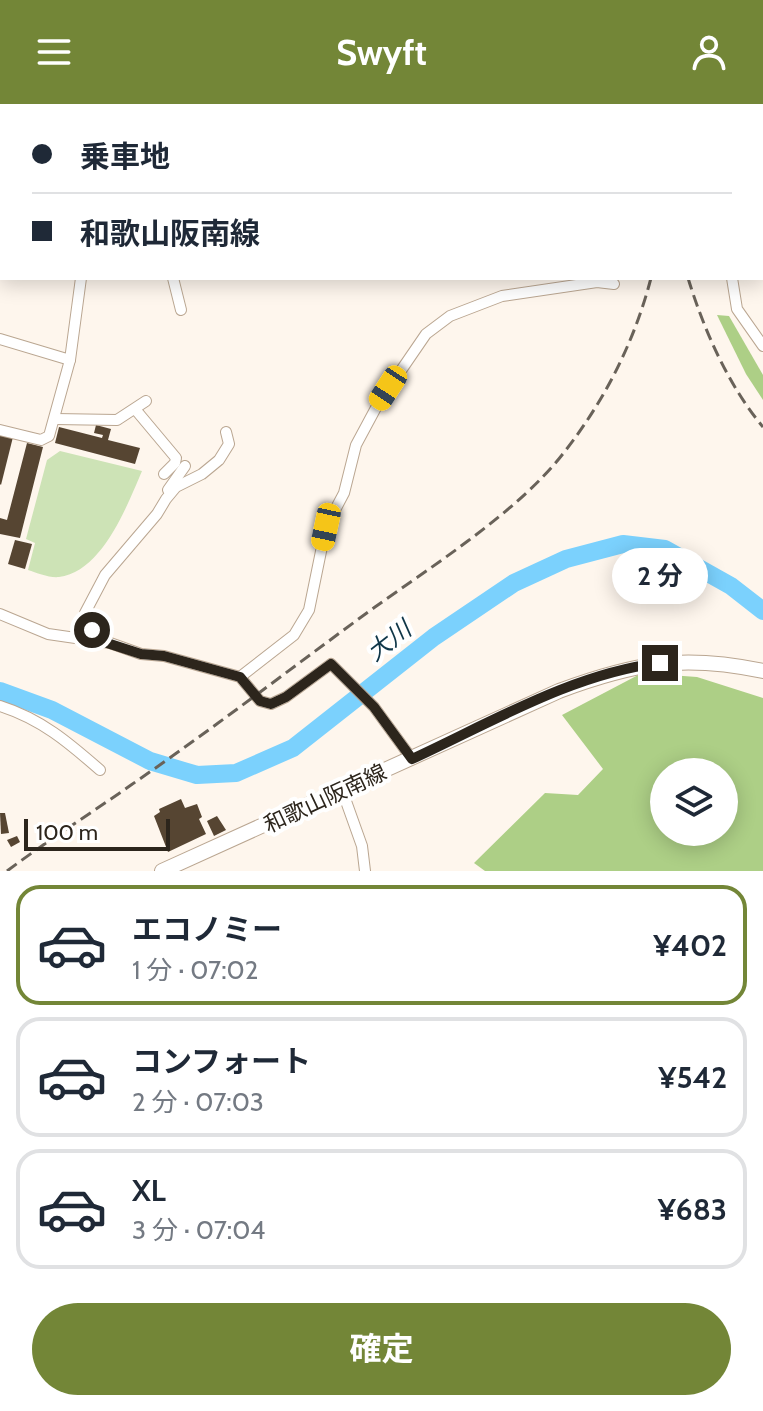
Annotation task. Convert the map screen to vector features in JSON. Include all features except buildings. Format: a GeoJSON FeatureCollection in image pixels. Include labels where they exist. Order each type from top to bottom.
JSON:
{"type":"FeatureCollection","features":[{"type":"Feature","properties":{"kind":"main road","name":"和歌山阪南線"},"geometry":{"type":"LineString","coordinates":[[162,871],[559,691],[607,673],[677,661],[736,665],[763,671]]}},
{"type":"Feature","properties":{"kind":"street"},"geometry":{"type":"LineString","coordinates":[[0,430],[41,440],[49,436],[70,360],[81,280]]}},
{"type":"Feature","properties":{"kind":"street"},"geometry":{"type":"LineString","coordinates":[[174,280],[181,310]]}},
{"type":"Feature","properties":{"kind":"street"},"geometry":{"type":"LineString","coordinates":[[732,280],[737,309],[763,346]]}},
{"type":"Feature","properties":{"kind":"street"},"geometry":{"type":"LineString","coordinates":[[240,677],[294,635],[309,610],[326,527],[344,493],[356,445],[378,404],[426,334],[450,316],[502,296],[597,282],[614,284]]}},
{"type":"Feature","properties":{"kind":"street"},"geometry":{"type":"LineString","coordinates":[[0,339],[70,360]]}},
{"type":"Feature","properties":{"kind":"street"},"geometry":{"type":"LineString","coordinates":[[55,419],[117,420],[146,401]]}},
{"type":"Feature","properties":{"kind":"street"},"geometry":{"type":"LineString","coordinates":[[135,409],[176,458],[164,474]]}},
{"type":"Feature","properties":{"kind":"street"},"geometry":{"type":"LineString","coordinates":[[104,642],[92,630],[85,613],[105,575],[176,487],[202,474],[219,460],[229,444],[226,432]]}},
{"type":"Feature","properties":{"kind":"street"},"geometry":{"type":"LineString","coordinates":[[159,510],[165,493],[185,466]]}},
{"type":"Feature","properties":{"kind":"street"},"geometry":{"type":"LineString","coordinates":[[0,614],[48,634],[104,642],[240,677],[260,701],[271,704],[286,697],[331,664],[374,707],[412,759]]}},
{"type":"Feature","properties":{"kind":"street"},"geometry":{"type":"LineString","coordinates":[[0,706],[30,716],[57,732],[100,770]]}},
{"type":"Feature","properties":{"kind":"street"},"geometry":{"type":"LineString","coordinates":[[342,790],[362,846],[365,871]]}},
{"type":"Feature","properties":{"kind":"green space"},"geometry":{"type":"Polygon","coordinates":[[[717,315],[729,316],[763,375],[763,400],[746,374],[717,315]]]}},
{"type":"Feature","properties":{"kind":"green space"},"geometry":{"type":"Polygon","coordinates":[[[60,451],[142,471],[120,519],[100,550],[74,572],[55,577],[28,570],[35,543],[26,539],[47,460],[60,451]]]}},
{"type":"Feature","properties":{"kind":"green space"},"geometry":{"type":"Polygon","coordinates":[[[642,673],[697,677],[763,698],[763,871],[485,871],[474,863],[545,793],[578,795],[603,769],[562,715],[642,673]]]}},
{"type":"Feature","properties":{"kind":"waterway","name":"大川"},"geometry":{"type":"LineString","coordinates":[[0,691],[52,710],[150,761],[197,775],[236,773],[293,748],[434,637],[514,583],[566,559],[623,544],[665,549],[731,586],[763,611]]}},
{"type":"Feature","properties":{"kind":"railway"},"geometry":{"type":"LineString","coordinates":[[7,871],[193,741],[474,536],[523,496],[562,455],[604,393],[636,326],[650,280]]}},
{"type":"Feature","properties":{"kind":"railway"},"geometry":{"type":"LineString","coordinates":[[689,280],[718,356],[750,411],[763,427]]}},
{"type":"Feature","properties":{"kind":"route"},"geometry":{"type":"LineString","coordinates":[[92,630],[104,642],[141,654],[164,656],[240,677],[260,701],[271,704],[286,697],[331,664],[374,707],[412,759],[559,691],[607,673],[660,663]]}}]}
